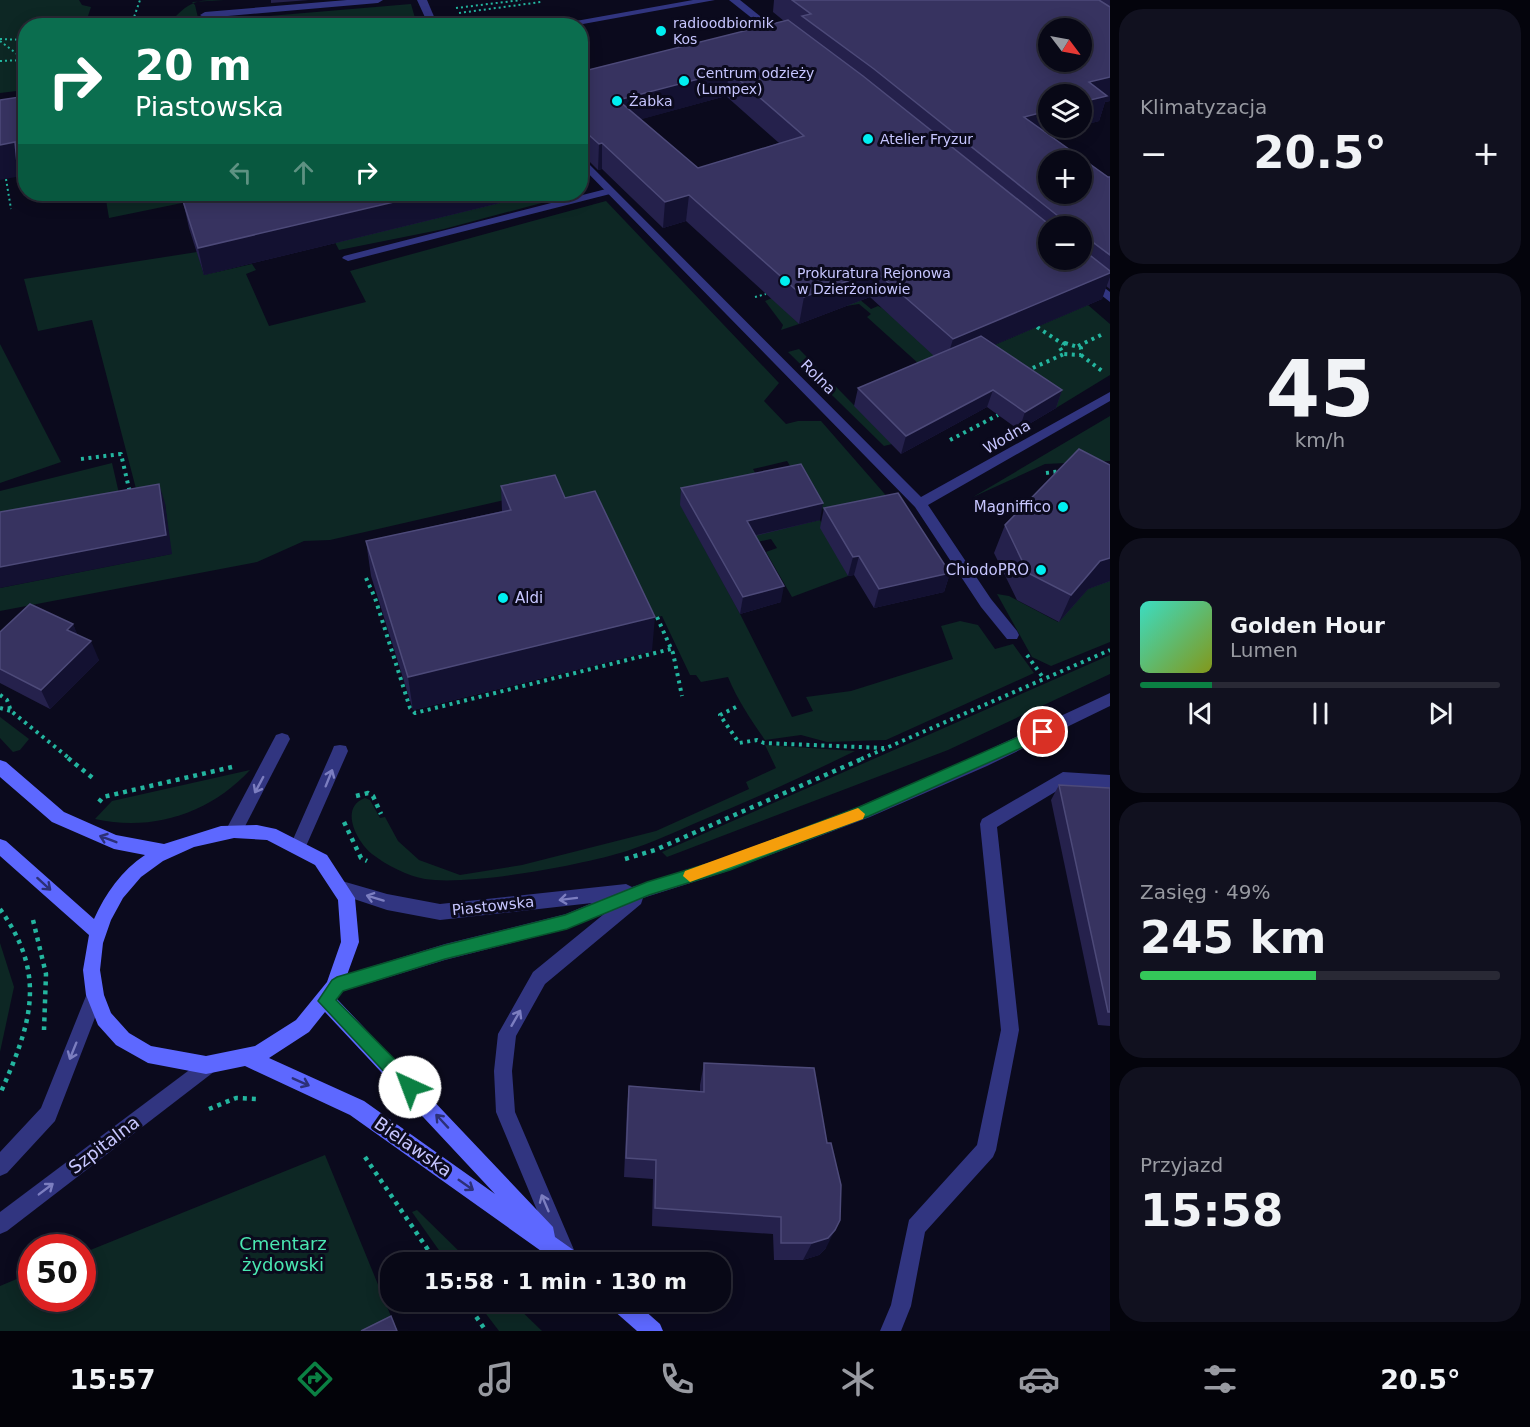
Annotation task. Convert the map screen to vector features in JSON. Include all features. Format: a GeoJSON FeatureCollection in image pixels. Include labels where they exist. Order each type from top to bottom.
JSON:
{"type":"FeatureCollection","features":[{"type":"Feature","properties":{"kind":"main road"},"geometry":{"type":"LineString","coordinates":[[0,767],[58,817],[114,843],[165,851]]}},
{"type":"Feature","properties":{"kind":"main road"},"geometry":{"type":"LineString","coordinates":[[234,831],[268,833],[299,844],[325,863],[342,888],[351,919],[350,952],[337,985],[315,1016],[285,1041],[248,1058],[208,1065],[169,1062],[136,1049],[110,1026],[94,997],[90,964],[96,931],[112,899],[136,872],[165,851],[199,837],[234,831]]}},
{"type":"Feature","properties":{"kind":"main road"},"geometry":{"type":"LineString","coordinates":[[0,846],[96,931]]}},
{"type":"Feature","properties":{"kind":"main road","name":"Bielawska"},"geometry":{"type":"LineString","coordinates":[[326,1001],[563,1252]]}},
{"type":"Feature","properties":{"kind":"main road","name":"Bielawska"},"geometry":{"type":"LineString","coordinates":[[248,1058],[357,1108],[560,1252]]}},
{"type":"Feature","properties":{"kind":"main road"},"geometry":{"type":"LineString","coordinates":[[631,1312],[653,1331]]}},
{"type":"Feature","properties":{"kind":"street"},"geometry":{"type":"LineString","coordinates":[[205,15],[378,0]]}},
{"type":"Feature","properties":{"kind":"street"},"geometry":{"type":"LineString","coordinates":[[422,0],[430,18]]}},
{"type":"Feature","properties":{"kind":"street"},"geometry":{"type":"LineString","coordinates":[[588,20],[710,0]]}},
{"type":"Feature","properties":{"kind":"street"},"geometry":{"type":"LineString","coordinates":[[734,0],[786,40]]}},
{"type":"Feature","properties":{"kind":"street","name":"Rolna"},"geometry":{"type":"LineString","coordinates":[[588,167],[920,504],[986,603],[1012,635]]}},
{"type":"Feature","properties":{"kind":"street"},"geometry":{"type":"LineString","coordinates":[[588,197],[610,191]]}},
{"type":"Feature","properties":{"kind":"street"},"geometry":{"type":"LineString","coordinates":[[348,258],[571,201]]}},
{"type":"Feature","properties":{"kind":"street"},"geometry":{"type":"LineString","coordinates":[[1075,270],[1110,298]]}},
{"type":"Feature","properties":{"kind":"street","name":"Wodna"},"geometry":{"type":"LineString","coordinates":[[920,504],[1110,396]]}},
{"type":"Feature","properties":{"kind":"street","name":"Piastowska"},"geometry":{"type":"LineString","coordinates":[[337,985],[445,952],[567,921],[647,889],[724,865],[864,812],[981,761],[1110,699]]}},
{"type":"Feature","properties":{"kind":"street"},"geometry":{"type":"LineString","coordinates":[[234,831],[282,740]]}},
{"type":"Feature","properties":{"kind":"street"},"geometry":{"type":"LineString","coordinates":[[299,844],[340,751]]}},
{"type":"Feature","properties":{"kind":"street"},"geometry":{"type":"LineString","coordinates":[[890,1331],[901,1306],[916,1227],[986,1150],[1010,1029],[988,824],[1063,779],[1110,782]]}},
{"type":"Feature","properties":{"kind":"street","name":"Piastowska"},"geometry":{"type":"LineString","coordinates":[[342,888],[387,902],[440,912],[647,889]]}},
{"type":"Feature","properties":{"kind":"street"},"geometry":{"type":"LineString","coordinates":[[567,1252],[506,1112],[503,1071],[507,1034],[539,978],[647,889]]}},
{"type":"Feature","properties":{"kind":"street"},"geometry":{"type":"LineString","coordinates":[[0,1166],[48,1114],[94,997]]}},
{"type":"Feature","properties":{"kind":"street","name":"Szpitalna"},"geometry":{"type":"LineString","coordinates":[[0,1224],[208,1065]]}},
{"type":"Feature","properties":{"kind":"path"},"geometry":{"type":"LineString","coordinates":[[134,18],[140,0]]}},
{"type":"Feature","properties":{"kind":"path"},"geometry":{"type":"LineString","coordinates":[[458,13],[545,1]]}},
{"type":"Feature","properties":{"kind":"path"},"geometry":{"type":"LineString","coordinates":[[0,40],[18,39]]}},
{"type":"Feature","properties":{"kind":"path"},"geometry":{"type":"LineString","coordinates":[[0,40],[18,55]]}},
{"type":"Feature","properties":{"kind":"path"},"geometry":{"type":"LineString","coordinates":[[0,61],[18,60]]}},
{"type":"Feature","properties":{"kind":"path"},"geometry":{"type":"LineString","coordinates":[[6,179],[11,209]]}},
{"type":"Feature","properties":{"kind":"path"},"geometry":{"type":"LineString","coordinates":[[753,298],[766,294]]}},
{"type":"Feature","properties":{"kind":"path"},"geometry":{"type":"LineString","coordinates":[[1037,327],[1063,344],[1078,346],[1103,334]]}},
{"type":"Feature","properties":{"kind":"path"},"geometry":{"type":"LineString","coordinates":[[1063,344],[1060,348],[1064,354]]}},
{"type":"Feature","properties":{"kind":"path"},"geometry":{"type":"LineString","coordinates":[[1078,346],[1082,349],[1081,355]]}},
{"type":"Feature","properties":{"kind":"path"},"geometry":{"type":"LineString","coordinates":[[1017,375],[1064,354],[1081,355],[1104,373]]}},
{"type":"Feature","properties":{"kind":"path"},"geometry":{"type":"LineString","coordinates":[[950,440],[998,415]]}},
{"type":"Feature","properties":{"kind":"path"},"geometry":{"type":"LineString","coordinates":[[81,459],[121,454],[132,499]]}},
{"type":"Feature","properties":{"kind":"path"},"geometry":{"type":"LineString","coordinates":[[1046,473],[1068,470]]}},
{"type":"Feature","properties":{"kind":"path"},"geometry":{"type":"LineString","coordinates":[[366,578],[415,713],[671,650]]}},
{"type":"Feature","properties":{"kind":"path"},"geometry":{"type":"LineString","coordinates":[[657,617],[671,650],[681,696]]}},
{"type":"Feature","properties":{"kind":"path"},"geometry":{"type":"LineString","coordinates":[[623,859],[655,850],[1110,650]]}},
{"type":"Feature","properties":{"kind":"path"},"geometry":{"type":"LineString","coordinates":[[0,695],[7,700],[11,711]]}},
{"type":"Feature","properties":{"kind":"path"},"geometry":{"type":"LineString","coordinates":[[736,707],[720,715],[739,743],[757,740],[764,743],[884,748]]}},
{"type":"Feature","properties":{"kind":"path"},"geometry":{"type":"LineString","coordinates":[[0,708],[11,711],[94,779]]}},
{"type":"Feature","properties":{"kind":"path"},"geometry":{"type":"LineString","coordinates":[[96,806],[103,797],[242,765]]}},
{"type":"Feature","properties":{"kind":"path"},"geometry":{"type":"LineString","coordinates":[[352,799],[358,794],[368,793],[373,796],[381,814]]}},
{"type":"Feature","properties":{"kind":"path"},"geometry":{"type":"LineString","coordinates":[[345,815],[344,825],[361,858],[370,862]]}},
{"type":"Feature","properties":{"kind":"path"},"geometry":{"type":"LineString","coordinates":[[0,909],[16,929],[31,978],[24,1025],[0,1094]]}},
{"type":"Feature","properties":{"kind":"path"},"geometry":{"type":"LineString","coordinates":[[27,911],[42,943],[50,999],[42,1042]]}},
{"type":"Feature","properties":{"kind":"path"},"geometry":{"type":"LineString","coordinates":[[197,1114],[236,1098],[268,1100]]}},
{"type":"Feature","properties":{"kind":"path"},"geometry":{"type":"LineString","coordinates":[[360,1151],[429,1252]]}},
{"type":"Feature","properties":{"kind":"path"},"geometry":{"type":"LineString","coordinates":[[473,1312],[486,1331]]}},
{"type":"Feature","properties":{"kind":"green space"},"geometry":{"type":"Polygon","coordinates":[[[0,0],[79,0],[82,5],[91,7],[87,18],[18,18],[18,91],[0,93],[0,0]]]}},
{"type":"Feature","properties":{"kind":"green space"},"geometry":{"type":"Polygon","coordinates":[[[193,3],[198,18],[117,18],[176,16],[193,3]]]}},
{"type":"Feature","properties":{"kind":"green space"},"geometry":{"type":"Polygon","coordinates":[[[411,4],[415,18],[246,18],[411,4]]]}},
{"type":"Feature","properties":{"kind":"green space"},"geometry":{"type":"Polygon","coordinates":[[[106,201],[182,201],[182,203],[109,218],[106,201]]]}},
{"type":"Feature","properties":{"kind":"green space"},"geometry":{"type":"Polygon","coordinates":[[[183,201],[307,201],[190,227],[183,201]]]}},
{"type":"Feature","properties":{"kind":"green space"},"geometry":{"type":"Polygon","coordinates":[[[313,201],[549,201],[444,229],[339,250],[313,201]]]}},
{"type":"Feature","properties":{"kind":"green space"},"geometry":{"type":"Polygon","coordinates":[[[606,201],[779,383],[764,401],[786,424],[798,421],[821,421],[890,500],[828,518],[805,479],[799,480],[787,461],[753,469],[763,488],[743,538],[820,520],[848,576],[792,597],[766,552],[777,548],[771,539],[728,548],[701,499],[680,504],[739,612],[792,717],[813,711],[806,697],[851,691],[953,659],[941,626],[960,621],[978,625],[995,649],[1013,644],[1034,673],[886,740],[827,742],[801,735],[765,740],[740,701],[728,677],[701,682],[696,675],[690,675],[662,616],[638,621],[526,495],[330,540],[304,541],[257,562],[0,611],[0,588],[171,554],[165,504],[141,508],[92,320],[38,331],[24,279],[197,252],[204,275],[252,264],[256,270],[246,274],[269,326],[366,302],[350,271],[606,201]]]}},
{"type":"Feature","properties":{"kind":"green space"},"geometry":{"type":"Polygon","coordinates":[[[821,267],[871,309],[878,306],[882,308],[949,365],[929,373],[867,317],[871,314],[859,304],[846,306],[821,267]]]}},
{"type":"Feature","properties":{"kind":"green space"},"geometry":{"type":"Polygon","coordinates":[[[772,298],[799,324],[781,330],[783,325],[765,301],[772,298]]]}},
{"type":"Feature","properties":{"kind":"green space"},"geometry":{"type":"Polygon","coordinates":[[[1088,305],[1110,324],[1110,375],[1056,408],[992,346],[1088,305]]]}},
{"type":"Feature","properties":{"kind":"green space"},"geometry":{"type":"Polygon","coordinates":[[[0,344],[61,462],[0,483],[0,344]]]}},
{"type":"Feature","properties":{"kind":"green space"},"geometry":{"type":"Polygon","coordinates":[[[799,349],[892,444],[884,446],[788,352],[799,349]]]}},
{"type":"Feature","properties":{"kind":"green space"},"geometry":{"type":"Polygon","coordinates":[[[1110,416],[1110,461],[1045,464],[973,497],[1110,416]]]}},
{"type":"Feature","properties":{"kind":"green space"},"geometry":{"type":"Polygon","coordinates":[[[112,463],[123,511],[0,533],[0,491],[112,463]]]}},
{"type":"Feature","properties":{"kind":"green space"},"geometry":{"type":"Polygon","coordinates":[[[1110,580],[1110,642],[1051,666],[1032,657],[997,594],[1009,596],[1058,622],[1088,589],[1110,580]]]}},
{"type":"Feature","properties":{"kind":"green space"},"geometry":{"type":"Polygon","coordinates":[[[1110,655],[1110,674],[948,750],[667,857],[662,852],[1110,655]]]}},
{"type":"Feature","properties":{"kind":"green space"},"geometry":{"type":"Polygon","coordinates":[[[0,717],[29,739],[20,750],[13,752],[0,738],[0,717]]]}},
{"type":"Feature","properties":{"kind":"green space"},"geometry":{"type":"Polygon","coordinates":[[[765,745],[855,751],[797,779],[636,848],[607,857],[526,873],[469,880],[418,878],[397,870],[372,854],[361,842],[353,826],[353,809],[365,798],[370,800],[380,818],[385,817],[398,841],[419,860],[460,875],[522,865],[656,831],[749,789],[746,782],[776,768],[765,745]]]}},
{"type":"Feature","properties":{"kind":"green space"},"geometry":{"type":"Polygon","coordinates":[[[250,770],[217,798],[179,816],[138,823],[95,819],[112,801],[250,770]]]}},
{"type":"Feature","properties":{"kind":"green space"},"geometry":{"type":"Polygon","coordinates":[[[0,943],[14,987],[0,1052],[0,943]]]}},
{"type":"Feature","properties":{"kind":"green space","name":"Cmentarz żydowski"},"geometry":{"type":"Polygon","coordinates":[[[325,1155],[380,1289],[380,1312],[389,1312],[397,1331],[0,1331],[0,1286],[18,1278],[18,1312],[96,1312],[96,1248],[325,1155]]]}},
{"type":"Feature","properties":{"kind":"green space"},"geometry":{"type":"Polygon","coordinates":[[[417,1210],[460,1252],[440,1252],[412,1212],[417,1210]]]}},
{"type":"Feature","properties":{"kind":"green space"},"geometry":{"type":"Polygon","coordinates":[[[485,1312],[522,1312],[542,1331],[499,1331],[485,1312]]]}},
{"type":"Feature","properties":{"kind":"building"},"geometry":{"type":"Polygon","coordinates":[[[792,0],[1099,0],[1110,7],[1110,77],[1089,82],[1092,84],[1038,84],[1038,114],[1024,117],[1038,127],[1038,138],[1053,138],[1070,150],[1038,150],[1038,200],[874,69],[802,16],[811,14],[792,0]]]}},
{"type":"Feature","properties":{"kind":"building"},"geometry":{"type":"Polygon","coordinates":[[[788,20],[863,76],[1038,216],[1038,270],[1092,270],[1092,257],[1110,273],[953,339],[875,271],[804,297],[689,195],[665,202],[602,143],[599,144],[588,134],[588,70],[788,20]],[[729,71],[618,100],[698,168],[804,136],[729,71]]]}},
{"type":"Feature","properties":{"kind":"building"},"geometry":{"type":"Polygon","coordinates":[[[1092,84],[1107,96],[1092,100],[1092,84]]]}},
{"type":"Feature","properties":{"kind":"building"},"geometry":{"type":"Polygon","coordinates":[[[18,97],[18,163],[15,142],[0,145],[0,100],[18,97]]]}},
{"type":"Feature","properties":{"kind":"building"},"geometry":{"type":"Polygon","coordinates":[[[1092,166],[1110,177],[1110,255],[1092,242],[1092,216],[1058,216],[1043,204],[1092,204],[1092,166]]]}},
{"type":"Feature","properties":{"kind":"building"},"geometry":{"type":"Polygon","coordinates":[[[183,201],[398,201],[198,248],[183,201]]]}},
{"type":"Feature","properties":{"kind":"building"},"geometry":{"type":"Polygon","coordinates":[[[981,336],[1062,390],[1025,412],[993,390],[906,436],[858,388],[981,336]]]}},
{"type":"Feature","properties":{"kind":"building"},"geometry":{"type":"Polygon","coordinates":[[[1079,449],[1110,465],[1110,558],[1100,561],[1071,595],[1028,573],[1005,525],[1079,449]]]}},
{"type":"Feature","properties":{"kind":"building"},"geometry":{"type":"Polygon","coordinates":[[[801,464],[823,503],[747,521],[784,586],[743,597],[681,488],[801,464]]]}},
{"type":"Feature","properties":{"kind":"building","name":"Aldi"},"geometry":{"type":"Polygon","coordinates":[[[555,475],[565,498],[595,491],[655,617],[408,677],[366,541],[511,510],[501,486],[555,475]]]}},
{"type":"Feature","properties":{"kind":"building"},"geometry":{"type":"Polygon","coordinates":[[[159,484],[166,535],[0,567],[0,512],[159,484]]]}},
{"type":"Feature","properties":{"kind":"building"},"geometry":{"type":"Polygon","coordinates":[[[898,493],[950,573],[879,589],[859,556],[853,557],[824,508],[898,493]]]}},
{"type":"Feature","properties":{"kind":"building"},"geometry":{"type":"Polygon","coordinates":[[[30,604],[73,624],[67,630],[91,641],[41,690],[0,669],[0,632],[30,604]]]}},
{"type":"Feature","properties":{"kind":"building"},"geometry":{"type":"Polygon","coordinates":[[[1059,785],[1110,788],[1110,1012],[1108,1012],[1059,785]]]}},
{"type":"Feature","properties":{"kind":"building"},"geometry":{"type":"Polygon","coordinates":[[[704,1063],[814,1068],[827,1143],[831,1143],[841,1185],[840,1220],[828,1238],[812,1243],[781,1243],[781,1217],[655,1208],[656,1160],[626,1158],[629,1086],[704,1092],[704,1063]]]}},
{"type":"Feature","properties":{"kind":"building"},"geometry":{"type":"Polygon","coordinates":[[[391,1316],[397,1331],[361,1331],[391,1316]]]}},
{"type":"Feature","properties":{"kind":"slow traffic"},"geometry":{"type":"LineString","coordinates":[[690,876],[858,814]]}},
{"type":"Feature","properties":{"kind":"place","name":"radioodbiornik Kos"},"geometry":{"type":"Point","coordinates":[661,31]}},
{"type":"Feature","properties":{"kind":"place","name":"Centrum odzieży (Lumpex)"},"geometry":{"type":"Point","coordinates":[684,81]}},
{"type":"Feature","properties":{"kind":"place","name":"Żabka"},"geometry":{"type":"Point","coordinates":[617,101]}},
{"type":"Feature","properties":{"kind":"place","name":"Atelier Fryzur"},"geometry":{"type":"Point","coordinates":[868,139]}},
{"type":"Feature","properties":{"kind":"place","name":"Prokuratura Rejonowa w Dzierżoniowie"},"geometry":{"type":"Point","coordinates":[785,281]}},
{"type":"Feature","properties":{"kind":"place","name":"Magniffico"},"geometry":{"type":"Point","coordinates":[1063,507]}},
{"type":"Feature","properties":{"kind":"place","name":"ChiodoPRO"},"geometry":{"type":"Point","coordinates":[1041,570]}},
{"type":"Feature","properties":{"kind":"place","name":"Aldi"},"geometry":{"type":"Point","coordinates":[503,598]}},
{"type":"Feature","properties":{"kind":"route"},"geometry":{"type":"LineString","coordinates":[[410,1087],[326,1001],[337,985],[445,952],[567,921],[647,889],[724,865],[864,812],[1043,732]]}}]}
